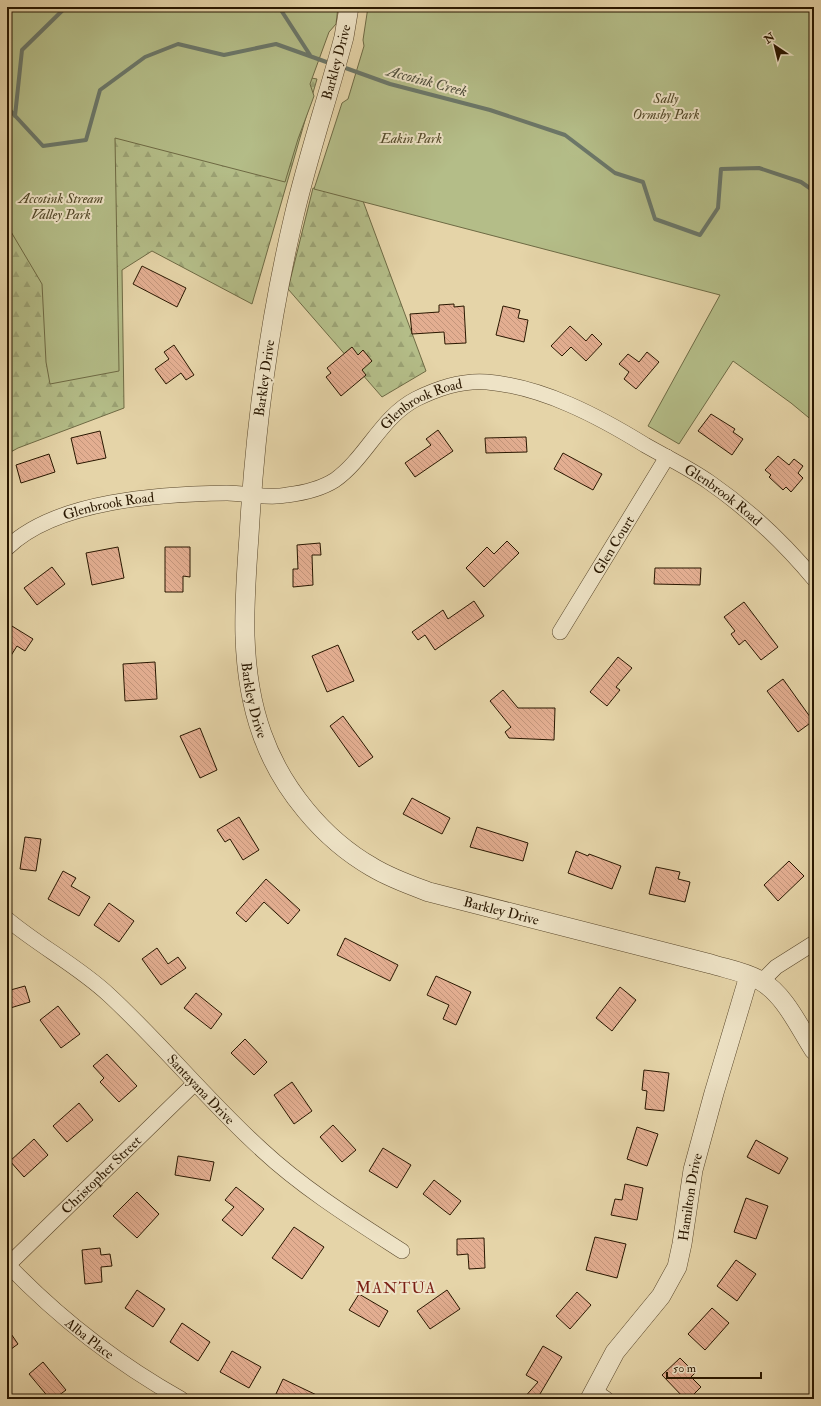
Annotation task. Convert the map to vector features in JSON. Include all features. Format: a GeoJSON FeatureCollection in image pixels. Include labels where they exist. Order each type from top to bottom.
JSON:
{"type":"FeatureCollection","features":[{"type":"Feature","properties":{"kind":"street","name":"Barkley Drive"},"geometry":{"type":"LineString","coordinates":[[349,7],[344,37],[294,215],[273,320],[259,405],[251,494],[244,628],[246,668],[251,700],[262,735],[278,769],[300,803],[327,833],[347,851],[372,867],[399,881],[429,892],[711,964],[755,978],[778,994],[814,1050]]}},
{"type":"Feature","properties":{"kind":"street","name":"Glenbrook Road"},"geometry":{"type":"LineString","coordinates":[[7,548],[21,536],[50,520],[67,514],[124,501],[154,496],[229,493],[285,496],[315,489],[328,484],[348,470],[382,428],[405,406],[435,390],[470,382],[503,384],[545,396],[592,415],[667,457],[711,483],[740,507],[776,539],[814,579]]}},
{"type":"Feature","properties":{"kind":"street","name":"Glen Court"},"geometry":{"type":"LineString","coordinates":[[560,632],[667,457]]}},
{"type":"Feature","properties":{"kind":"street","name":"Santayana Drive"},"geometry":{"type":"LineString","coordinates":[[7,919],[25,934],[80,972],[108,994],[194,1084],[290,1175],[402,1251]]}},
{"type":"Feature","properties":{"kind":"street","name":"Hamilton Drive"},"geometry":{"type":"LineString","coordinates":[[597,1396],[616,1352],[661,1296],[677,1267],[693,1170],[714,1093],[755,978],[776,967],[814,943]]}},
{"type":"Feature","properties":{"kind":"street","name":"Christopher Street"},"geometry":{"type":"LineString","coordinates":[[7,1266],[194,1084]]}},
{"type":"Feature","properties":{"kind":"street","name":"Alba Place"},"geometry":{"type":"LineString","coordinates":[[7,1266],[45,1303],[82,1334],[181,1399]]}},
{"type":"Feature","properties":{"kind":"green space","name":"Accotink Stream Valley Park"},"geometry":{"type":"Polygon","coordinates":[[[7,7],[338,7],[336,24],[329,32],[310,84],[314,96],[298,139],[285,182],[115,138],[119,371],[50,384],[46,362],[42,284],[7,225],[7,7]]]}},
{"type":"Feature","properties":{"kind":"green space"},"geometry":{"type":"Polygon","coordinates":[[[368,7],[814,7],[814,422],[791,403],[733,361],[679,444],[648,426],[720,295],[314,189],[342,103],[348,99],[364,46],[363,40],[368,7]]]}},
{"type":"Feature","properties":{"kind":"green space","name":"Accotink Stream Valley Park"},"geometry":{"type":"Polygon","coordinates":[[[266,70],[317,79],[252,304],[152,251],[122,270],[124,408],[18,448],[7,454],[7,126],[107,94],[266,70]]]}},
{"type":"Feature","properties":{"kind":"green space"},"geometry":{"type":"Polygon","coordinates":[[[313,188],[363,201],[426,371],[382,397],[288,289],[313,188]]]}},
{"type":"Feature","properties":{"kind":"building"},"geometry":{"type":"Polygon","coordinates":[[[142,266],[186,288],[177,307],[133,284],[142,266]]]}},
{"type":"Feature","properties":{"kind":"building"},"geometry":{"type":"Polygon","coordinates":[[[454,304],[454,307],[464,306],[466,343],[445,344],[444,332],[412,334],[410,314],[439,312],[439,305],[454,304]]]}},
{"type":"Feature","properties":{"kind":"building"},"geometry":{"type":"Polygon","coordinates":[[[503,306],[520,310],[518,318],[528,320],[524,342],[496,335],[503,306]]]}},
{"type":"Feature","properties":{"kind":"building"},"geometry":{"type":"Polygon","coordinates":[[[570,326],[586,341],[592,334],[602,344],[586,361],[571,347],[562,356],[551,346],[570,326]]]}},
{"type":"Feature","properties":{"kind":"building"},"geometry":{"type":"Polygon","coordinates":[[[174,345],[194,375],[186,380],[181,373],[166,384],[155,369],[169,359],[164,352],[174,345]]]}},
{"type":"Feature","properties":{"kind":"building"},"geometry":{"type":"Polygon","coordinates":[[[352,347],[358,355],[363,350],[372,361],[362,370],[366,375],[341,396],[326,377],[331,373],[327,368],[352,347]]]}},
{"type":"Feature","properties":{"kind":"building"},"geometry":{"type":"Polygon","coordinates":[[[647,352],[659,362],[636,389],[624,379],[629,372],[619,364],[628,354],[639,362],[647,352]]]}},
{"type":"Feature","properties":{"kind":"building"},"geometry":{"type":"Polygon","coordinates":[[[711,414],[735,429],[733,432],[743,439],[732,455],[698,431],[711,414]]]}},
{"type":"Feature","properties":{"kind":"building"},"geometry":{"type":"Polygon","coordinates":[[[438,430],[453,451],[415,477],[405,463],[431,445],[426,439],[438,430]]]}},
{"type":"Feature","properties":{"kind":"building"},"geometry":{"type":"Polygon","coordinates":[[[100,431],[106,458],[77,464],[71,438],[100,431]]]}},
{"type":"Feature","properties":{"kind":"building"},"geometry":{"type":"Polygon","coordinates":[[[526,437],[527,452],[486,453],[485,438],[526,437]]]}},
{"type":"Feature","properties":{"kind":"building"},"geometry":{"type":"Polygon","coordinates":[[[563,453],[602,474],[593,490],[554,469],[563,453]]]}},
{"type":"Feature","properties":{"kind":"building"},"geometry":{"type":"Polygon","coordinates":[[[49,454],[55,472],[21,483],[16,465],[49,454]]]}},
{"type":"Feature","properties":{"kind":"building"},"geometry":{"type":"Polygon","coordinates":[[[778,456],[789,465],[794,459],[803,466],[798,473],[803,478],[791,492],[786,487],[783,490],[769,477],[771,475],[765,470],[778,456]]]}},
{"type":"Feature","properties":{"kind":"building"},"geometry":{"type":"Polygon","coordinates":[[[507,541],[519,553],[484,587],[466,568],[487,547],[494,554],[507,541]]]}},
{"type":"Feature","properties":{"kind":"building"},"geometry":{"type":"Polygon","coordinates":[[[320,543],[321,555],[312,555],[313,585],[293,587],[293,569],[298,569],[297,545],[320,543]]]}},
{"type":"Feature","properties":{"kind":"building"},"geometry":{"type":"Polygon","coordinates":[[[118,547],[124,578],[92,585],[86,553],[118,547]]]}},
{"type":"Feature","properties":{"kind":"building"},"geometry":{"type":"Polygon","coordinates":[[[165,547],[190,547],[190,577],[183,576],[183,592],[165,592],[165,547]]]}},
{"type":"Feature","properties":{"kind":"building"},"geometry":{"type":"Polygon","coordinates":[[[52,567],[65,584],[37,605],[24,588],[52,567]]]}},
{"type":"Feature","properties":{"kind":"building"},"geometry":{"type":"Polygon","coordinates":[[[655,568],[701,568],[700,585],[654,584],[655,568]]]}},
{"type":"Feature","properties":{"kind":"building"},"geometry":{"type":"Polygon","coordinates":[[[474,601],[484,616],[435,650],[425,635],[418,640],[412,632],[443,610],[448,619],[474,601]]]}},
{"type":"Feature","properties":{"kind":"building"},"geometry":{"type":"Polygon","coordinates":[[[744,602],[778,647],[761,660],[745,640],[739,645],[731,634],[735,631],[724,617],[744,602]]]}},
{"type":"Feature","properties":{"kind":"building"},"geometry":{"type":"Polygon","coordinates":[[[7,623],[33,639],[25,651],[17,646],[7,662],[7,623]]]}},
{"type":"Feature","properties":{"kind":"building"},"geometry":{"type":"Polygon","coordinates":[[[338,645],[354,681],[327,692],[312,656],[338,645]]]}},
{"type":"Feature","properties":{"kind":"building"},"geometry":{"type":"Polygon","coordinates":[[[618,657],[632,668],[616,687],[620,690],[607,706],[590,692],[618,657]]]}},
{"type":"Feature","properties":{"kind":"building"},"geometry":{"type":"Polygon","coordinates":[[[155,662],[157,699],[125,701],[123,664],[155,662]]]}},
{"type":"Feature","properties":{"kind":"building"},"geometry":{"type":"Polygon","coordinates":[[[783,679],[813,721],[798,732],[767,691],[783,679]]]}},
{"type":"Feature","properties":{"kind":"building"},"geometry":{"type":"Polygon","coordinates":[[[503,690],[518,708],[555,708],[554,740],[509,738],[505,732],[511,727],[490,701],[503,690]]]}},
{"type":"Feature","properties":{"kind":"building"},"geometry":{"type":"Polygon","coordinates":[[[343,716],[373,757],[359,767],[330,726],[343,716]]]}},
{"type":"Feature","properties":{"kind":"building"},"geometry":{"type":"Polygon","coordinates":[[[200,728],[217,770],[200,778],[180,736],[200,728]]]}},
{"type":"Feature","properties":{"kind":"building"},"geometry":{"type":"Polygon","coordinates":[[[412,798],[450,818],[442,834],[403,814],[412,798]]]}},
{"type":"Feature","properties":{"kind":"building"},"geometry":{"type":"Polygon","coordinates":[[[239,817],[259,850],[243,860],[230,839],[225,842],[217,830],[239,817]]]}},
{"type":"Feature","properties":{"kind":"building"},"geometry":{"type":"Polygon","coordinates":[[[477,827],[528,843],[523,861],[470,847],[477,827]]]}},
{"type":"Feature","properties":{"kind":"building"},"geometry":{"type":"Polygon","coordinates":[[[25,837],[41,839],[36,871],[20,869],[25,837]]]}},
{"type":"Feature","properties":{"kind":"building"},"geometry":{"type":"Polygon","coordinates":[[[576,851],[588,856],[589,854],[621,866],[612,889],[568,873],[576,851]]]}},
{"type":"Feature","properties":{"kind":"building"},"geometry":{"type":"Polygon","coordinates":[[[789,861],[804,876],[778,901],[764,885],[789,861]]]}},
{"type":"Feature","properties":{"kind":"building"},"geometry":{"type":"Polygon","coordinates":[[[656,867],[680,872],[678,879],[690,882],[685,902],[649,894],[656,867]]]}},
{"type":"Feature","properties":{"kind":"building"},"geometry":{"type":"Polygon","coordinates":[[[63,871],[76,878],[71,886],[90,897],[79,916],[48,899],[63,871]]]}},
{"type":"Feature","properties":{"kind":"building"},"geometry":{"type":"Polygon","coordinates":[[[266,879],[300,910],[288,924],[264,902],[246,922],[236,913],[266,879]]]}},
{"type":"Feature","properties":{"kind":"building"},"geometry":{"type":"Polygon","coordinates":[[[109,903],[134,921],[119,942],[94,925],[109,903]]]}},
{"type":"Feature","properties":{"kind":"building"},"geometry":{"type":"Polygon","coordinates":[[[345,938],[398,965],[390,981],[337,955],[345,938]]]}},
{"type":"Feature","properties":{"kind":"building"},"geometry":{"type":"Polygon","coordinates":[[[157,948],[168,964],[178,957],[186,968],[161,985],[142,959],[157,948]]]}},
{"type":"Feature","properties":{"kind":"building"},"geometry":{"type":"Polygon","coordinates":[[[436,976],[471,992],[456,1025],[443,1019],[449,1005],[427,995],[436,976]]]}},
{"type":"Feature","properties":{"kind":"building"},"geometry":{"type":"Polygon","coordinates":[[[25,986],[30,1002],[7,1009],[7,991],[25,986]]]}},
{"type":"Feature","properties":{"kind":"building"},"geometry":{"type":"Polygon","coordinates":[[[620,987],[636,1000],[612,1031],[596,1018],[620,987]]]}},
{"type":"Feature","properties":{"kind":"building"},"geometry":{"type":"Polygon","coordinates":[[[196,993],[222,1014],[211,1029],[184,1008],[196,993]]]}},
{"type":"Feature","properties":{"kind":"building"},"geometry":{"type":"Polygon","coordinates":[[[58,1006],[80,1034],[61,1048],[40,1020],[58,1006]]]}},
{"type":"Feature","properties":{"kind":"building"},"geometry":{"type":"Polygon","coordinates":[[[245,1039],[267,1062],[254,1075],[231,1053],[245,1039]]]}},
{"type":"Feature","properties":{"kind":"building"},"geometry":{"type":"Polygon","coordinates":[[[107,1054],[137,1086],[119,1102],[100,1082],[104,1078],[93,1066],[107,1054]]]}},
{"type":"Feature","properties":{"kind":"building"},"geometry":{"type":"Polygon","coordinates":[[[644,1070],[669,1073],[664,1111],[645,1109],[647,1091],[642,1090],[644,1070]]]}},
{"type":"Feature","properties":{"kind":"building"},"geometry":{"type":"Polygon","coordinates":[[[292,1082],[312,1111],[294,1124],[274,1095],[292,1082]]]}},
{"type":"Feature","properties":{"kind":"building"},"geometry":{"type":"Polygon","coordinates":[[[79,1103],[93,1120],[67,1142],[53,1126],[79,1103]]]}},
{"type":"Feature","properties":{"kind":"building"},"geometry":{"type":"Polygon","coordinates":[[[333,1125],[356,1150],[342,1162],[320,1137],[333,1125]]]}},
{"type":"Feature","properties":{"kind":"building"},"geometry":{"type":"Polygon","coordinates":[[[637,1127],[658,1134],[647,1166],[627,1159],[637,1127]]]}},
{"type":"Feature","properties":{"kind":"building"},"geometry":{"type":"Polygon","coordinates":[[[34,1139],[48,1155],[24,1177],[10,1161],[34,1139]]]}},
{"type":"Feature","properties":{"kind":"building"},"geometry":{"type":"Polygon","coordinates":[[[756,1140],[788,1158],[779,1174],[747,1157],[756,1140]]]}},
{"type":"Feature","properties":{"kind":"building"},"geometry":{"type":"Polygon","coordinates":[[[383,1148],[411,1165],[397,1188],[369,1171],[383,1148]]]}},
{"type":"Feature","properties":{"kind":"building"},"geometry":{"type":"Polygon","coordinates":[[[178,1156],[214,1162],[210,1181],[175,1175],[178,1156]]]}},
{"type":"Feature","properties":{"kind":"building"},"geometry":{"type":"Polygon","coordinates":[[[434,1180],[461,1201],[450,1215],[423,1194],[434,1180]]]}},
{"type":"Feature","properties":{"kind":"building"},"geometry":{"type":"Polygon","coordinates":[[[625,1184],[643,1188],[637,1220],[611,1215],[615,1199],[622,1200],[625,1184]]]}},
{"type":"Feature","properties":{"kind":"building"},"geometry":{"type":"Polygon","coordinates":[[[236,1187],[264,1209],[242,1236],[222,1220],[234,1207],[225,1200],[236,1187]]]}},
{"type":"Feature","properties":{"kind":"building"},"geometry":{"type":"Polygon","coordinates":[[[137,1192],[159,1214],[137,1238],[113,1216],[137,1192]]]}},
{"type":"Feature","properties":{"kind":"building"},"geometry":{"type":"Polygon","coordinates":[[[746,1198],[768,1206],[756,1239],[734,1232],[746,1198]]]}},
{"type":"Feature","properties":{"kind":"building"},"geometry":{"type":"Polygon","coordinates":[[[294,1227],[324,1247],[302,1279],[272,1258],[294,1227]]]}},
{"type":"Feature","properties":{"kind":"building"},"geometry":{"type":"Polygon","coordinates":[[[595,1237],[626,1244],[617,1278],[586,1270],[595,1237]]]}},
{"type":"Feature","properties":{"kind":"building"},"geometry":{"type":"Polygon","coordinates":[[[484,1238],[485,1268],[469,1269],[468,1254],[457,1255],[457,1239],[484,1238]]]}},
{"type":"Feature","properties":{"kind":"building"},"geometry":{"type":"Polygon","coordinates":[[[100,1248],[101,1255],[110,1254],[112,1266],[101,1267],[102,1282],[85,1284],[82,1250],[100,1248]]]}},
{"type":"Feature","properties":{"kind":"building"},"geometry":{"type":"Polygon","coordinates":[[[736,1260],[756,1274],[737,1301],[717,1286],[736,1260]]]}},
{"type":"Feature","properties":{"kind":"building"},"geometry":{"type":"Polygon","coordinates":[[[137,1290],[165,1309],[153,1327],[125,1308],[137,1290]]]}},
{"type":"Feature","properties":{"kind":"building"},"geometry":{"type":"Polygon","coordinates":[[[447,1290],[460,1309],[430,1329],[417,1311],[447,1290]]]}},
{"type":"Feature","properties":{"kind":"building"},"geometry":{"type":"Polygon","coordinates":[[[577,1292],[591,1305],[570,1329],[556,1316],[577,1292]]]}},
{"type":"Feature","properties":{"kind":"building"},"geometry":{"type":"Polygon","coordinates":[[[359,1294],[388,1311],[379,1327],[349,1310],[359,1294]]]}},
{"type":"Feature","properties":{"kind":"building"},"geometry":{"type":"Polygon","coordinates":[[[712,1308],[729,1323],[705,1350],[688,1334],[712,1308]]]}},
{"type":"Feature","properties":{"kind":"building"},"geometry":{"type":"Polygon","coordinates":[[[182,1323],[210,1342],[198,1361],[170,1342],[182,1323]]]}},
{"type":"Feature","properties":{"kind":"building"},"geometry":{"type":"Polygon","coordinates":[[[7,1328],[18,1344],[7,1352],[7,1328]]]}},
{"type":"Feature","properties":{"kind":"building"},"geometry":{"type":"Polygon","coordinates":[[[543,1346],[562,1357],[537,1399],[523,1399],[538,1382],[526,1375],[543,1346]]]}},
{"type":"Feature","properties":{"kind":"building"},"geometry":{"type":"Polygon","coordinates":[[[232,1351],[261,1367],[249,1388],[220,1372],[232,1351]]]}},
{"type":"Feature","properties":{"kind":"building"},"geometry":{"type":"Polygon","coordinates":[[[680,1358],[695,1373],[691,1377],[701,1387],[689,1399],[685,1399],[662,1375],[680,1358]]]}},
{"type":"Feature","properties":{"kind":"building"},"geometry":{"type":"Polygon","coordinates":[[[43,1362],[66,1390],[54,1399],[50,1399],[29,1374],[43,1362]]]}},
{"type":"Feature","properties":{"kind":"building"},"geometry":{"type":"Polygon","coordinates":[[[283,1379],[325,1399],[281,1399],[275,1396],[283,1379]]]}},
{"type":"Feature","properties":{"kind":"waterway"},"geometry":{"type":"LineString","coordinates":[[15,116],[22,50],[66,7]]}},
{"type":"Feature","properties":{"kind":"waterway"},"geometry":{"type":"LineString","coordinates":[[279,7],[310,55]]}},
{"type":"Feature","properties":{"kind":"waterway","name":"Accotink Creek"},"geometry":{"type":"LineString","coordinates":[[7,107],[43,146],[86,140],[100,90],[145,57],[178,44],[224,55],[276,44],[332,64]]}},
{"type":"Feature","properties":{"kind":"waterway","name":"Accotink Creek"},"geometry":{"type":"LineString","coordinates":[[340,66],[390,84],[490,110],[565,135],[615,173],[643,182],[655,219],[700,235],[718,208],[721,169],[759,168],[801,182],[814,191]]}},
{"type":"Feature","properties":{"kind":"district","name":"MANTUA"},"geometry":{"type":"Point","coordinates":[396,1287]}},
{"type":"Feature","properties":{"kind":"park label","name":"Sally Ormsby Park"},"geometry":{"type":"Point","coordinates":[666,106]}},
{"type":"Feature","properties":{"kind":"park label","name":"Eakin Park"},"geometry":{"type":"Point","coordinates":[411,138]}}]}
